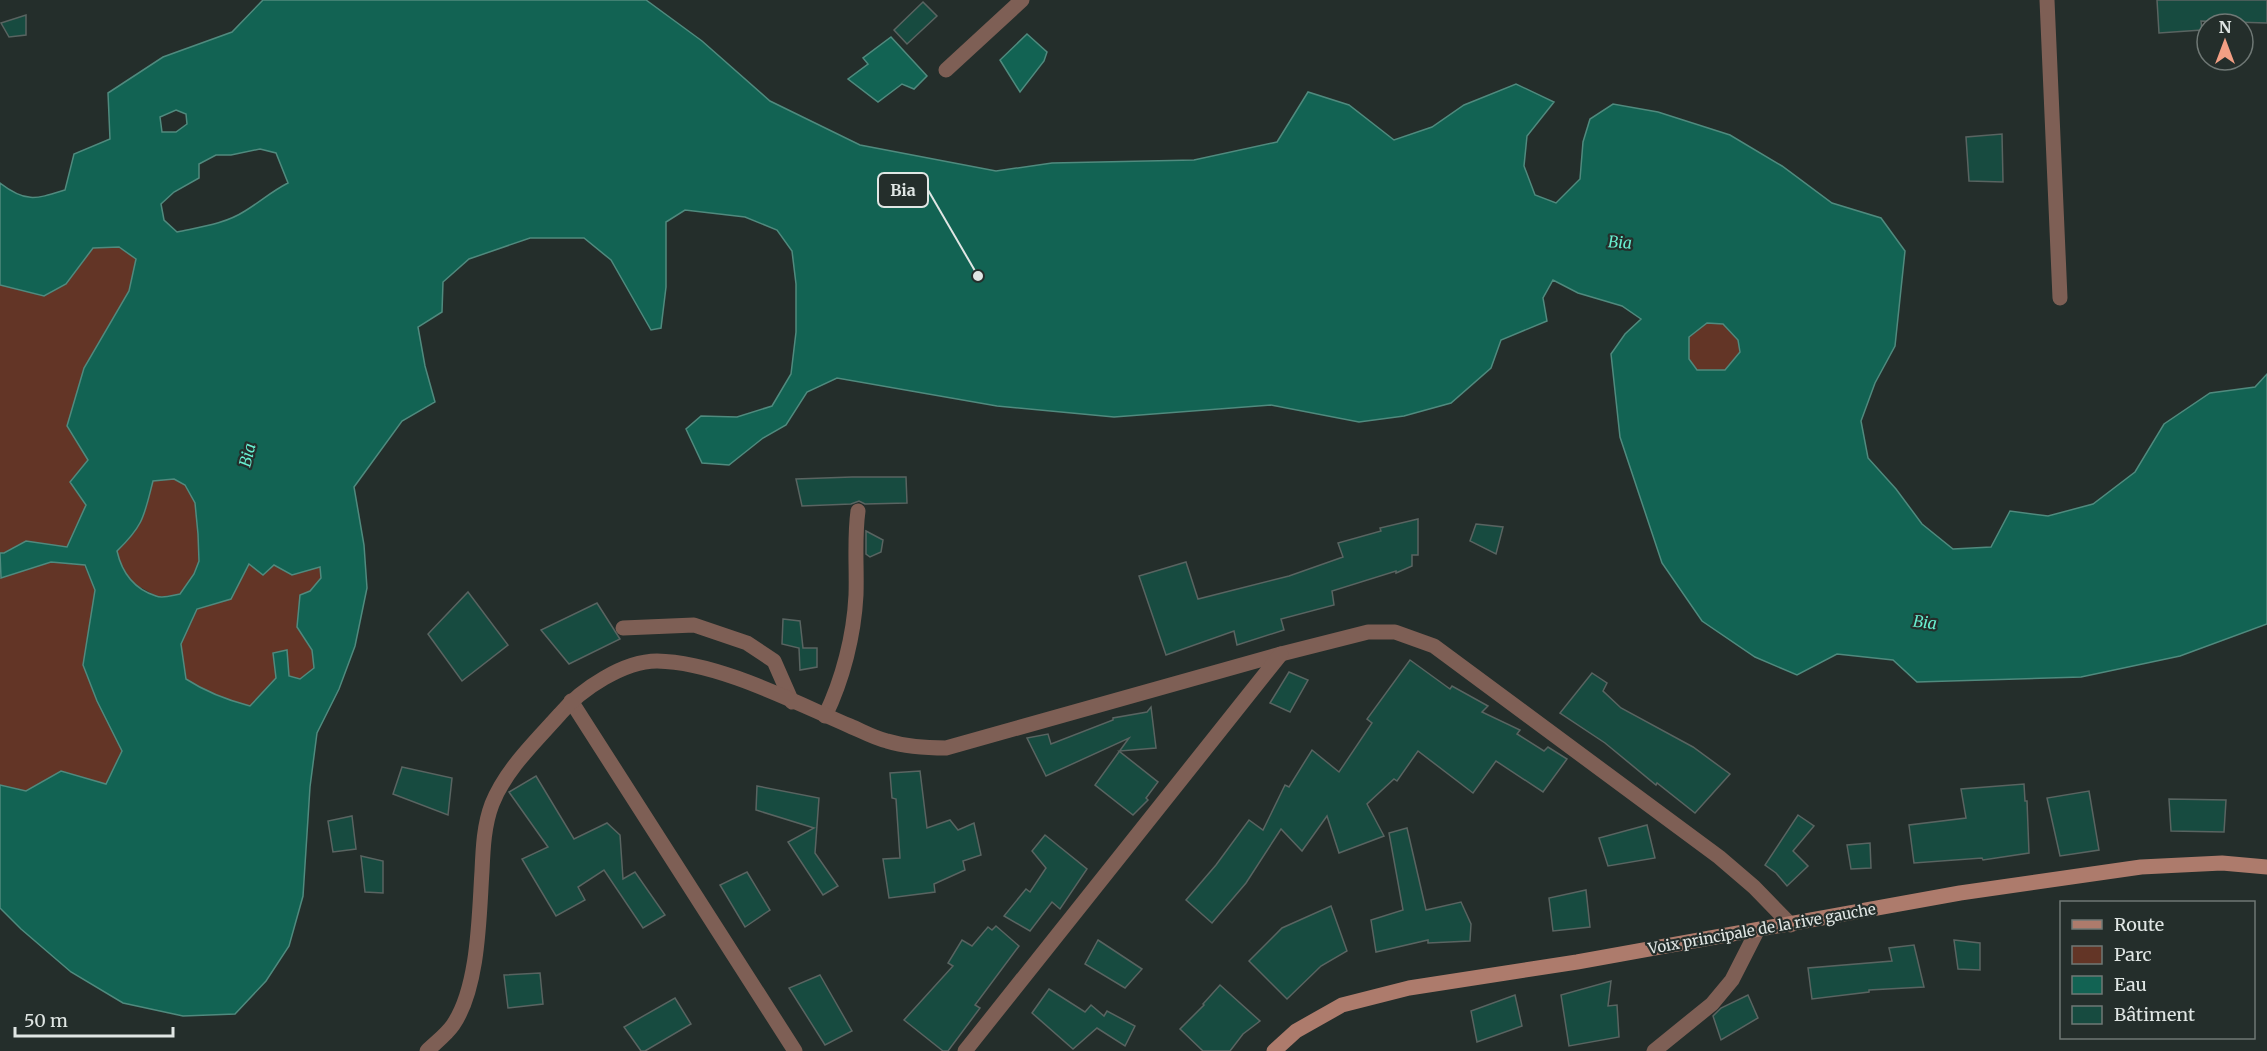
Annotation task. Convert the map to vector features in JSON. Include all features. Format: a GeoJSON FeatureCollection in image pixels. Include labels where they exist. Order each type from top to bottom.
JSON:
{"type":"FeatureCollection","features":[{"type":"Feature","properties":{"kind":"street"},"geometry":{"type":"LineString","coordinates":[[946,70],[1022,0]]}},
{"type":"Feature","properties":{"kind":"street"},"geometry":{"type":"LineString","coordinates":[[2047,0],[2060,298]]}},
{"type":"Feature","properties":{"kind":"street"},"geometry":{"type":"LineString","coordinates":[[825,716],[836,692],[853,626],[858,511]]}},
{"type":"Feature","properties":{"kind":"street"},"geometry":{"type":"LineString","coordinates":[[622,628],[694,625],[747,643],[774,661],[792,702]]}},
{"type":"Feature","properties":{"kind":"street"},"geometry":{"type":"LineString","coordinates":[[427,1051],[453,1025],[465,998],[474,965],[484,835],[492,803],[511,770],[571,701],[595,682],[624,669],[655,661],[688,664],[726,674],[886,741],[915,747],[946,748],[1281,654],[1368,632],[1395,632],[1434,646],[1719,857],[1754,887],[1791,925]]}},
{"type":"Feature","properties":{"kind":"street"},"geometry":{"type":"LineString","coordinates":[[965,1051],[1281,654]]}},
{"type":"Feature","properties":{"kind":"street"},"geometry":{"type":"LineString","coordinates":[[571,701],[795,1051]]}},
{"type":"Feature","properties":{"kind":"street","name":"Voix principale de la rive gauche"},"geometry":{"type":"LineString","coordinates":[[1274,1051],[1296,1030],[1342,1005],[1409,988],[1757,931],[1960,893],[2141,867],[2222,863],[2267,867]]}},
{"type":"Feature","properties":{"kind":"street"},"geometry":{"type":"LineString","coordinates":[[1654,1051],[1712,1004],[1732,980],[1757,931]]}},
{"type":"Feature","properties":{"kind":"green space"},"geometry":{"type":"Polygon","coordinates":[[[119,247],[136,259],[129,291],[84,368],[88,460],[70,482],[86,505],[67,548],[26,541],[0,553],[0,285],[45,296],[66,284],[93,248],[119,247]]]}},
{"type":"Feature","properties":{"kind":"green space"},"geometry":{"type":"Polygon","coordinates":[[[1707,323],[1723,324],[1738,340],[1740,352],[1725,370],[1697,370],[1689,359],[1689,337],[1707,323]]]}},
{"type":"Feature","properties":{"kind":"green space"},"geometry":{"type":"Polygon","coordinates":[[[174,479],[185,485],[195,503],[199,561],[194,574],[180,594],[158,597],[131,582],[121,567],[117,551],[138,527],[153,481],[174,479]]]}},
{"type":"Feature","properties":{"kind":"green space"},"geometry":{"type":"Polygon","coordinates":[[[51,562],[84,565],[95,590],[83,665],[97,701],[122,751],[106,784],[61,771],[26,791],[0,785],[0,578],[51,562]]]}},
{"type":"Feature","properties":{"kind":"green space"},"geometry":{"type":"Polygon","coordinates":[[[249,563],[274,565],[292,575],[320,567],[321,578],[310,591],[297,627],[312,650],[314,668],[300,679],[289,676],[273,653],[276,678],[250,706],[217,695],[186,679],[181,644],[197,609],[231,599],[249,563]]]}},
{"type":"Feature","properties":{"kind":"water"},"geometry":{"type":"Polygon","coordinates":[[[263,0],[646,0],[702,41],[770,101],[860,145],[996,171],[1052,163],[1194,160],[1277,142],[1308,92],[1349,105],[1394,140],[1432,127],[1464,105],[1516,84],[1554,102],[1527,136],[1524,166],[1535,195],[1556,203],[1580,179],[1583,142],[1590,119],[1613,104],[1658,112],[1730,135],[1782,166],[1832,203],[1881,218],[1905,251],[1895,346],[1875,383],[1861,421],[1868,458],[1896,489],[1922,524],[1953,549],[1991,547],[2010,511],[2048,516],[2093,504],[2135,472],[2164,424],[2210,393],[2255,387],[2267,374],[2267,624],[2180,656],[2081,677],[1917,682],[1893,660],[1837,654],[1797,675],[1755,657],[1702,621],[1662,563],[1620,437],[1611,354],[1625,334],[1641,319],[1622,306],[1578,293],[1553,280],[1543,298],[1547,321],[1501,340],[1491,368],[1451,403],[1404,416],[1359,422],[1271,405],[1114,417],[997,406],[837,378],[807,392],[786,425],[763,438],[729,465],[702,463],[686,429],[701,416],[737,417],[772,406],[791,374],[796,332],[796,284],[792,251],[777,230],[745,217],[685,210],[666,222],[666,287],[661,328],[651,330],[611,260],[584,238],[530,238],[469,259],[443,282],[442,312],[418,327],[435,402],[402,421],[354,487],[364,545],[367,588],[355,646],[339,689],[317,733],[310,787],[303,896],[289,946],[266,981],[235,1014],[183,1016],[123,1003],[71,972],[0,908],[0,785],[26,791],[61,771],[106,784],[122,751],[97,701],[83,665],[95,590],[85,565],[51,562],[1,578],[0,553],[26,541],[67,547],[86,505],[70,482],[88,460],[67,426],[84,368],[129,291],[136,259],[119,247],[93,248],[66,284],[44,296],[0,285],[0,183],[17,194],[31,197],[46,196],[65,190],[74,154],[110,139],[108,93],[163,57],[232,32],[263,0]],[[176,110],[160,117],[162,132],[176,132],[187,124],[186,114],[176,110]],[[260,149],[231,155],[216,155],[199,164],[199,178],[174,192],[161,204],[164,220],[177,232],[229,219],[288,183],[276,153],[260,149]],[[1707,323],[1689,337],[1689,359],[1697,370],[1725,370],[1740,352],[1738,340],[1723,324],[1707,323]],[[174,479],[153,481],[145,512],[133,534],[117,551],[119,559],[130,579],[141,589],[159,597],[180,594],[194,574],[199,561],[195,503],[185,485],[174,479]],[[249,564],[231,599],[197,609],[181,644],[186,679],[201,688],[250,706],[276,678],[273,653],[287,650],[289,676],[300,679],[314,668],[312,650],[297,627],[300,595],[310,591],[321,578],[320,567],[292,575],[274,565],[263,575],[249,564]]]}},
{"type":"Feature","properties":{"kind":"water"},"geometry":{"type":"Polygon","coordinates":[[[1027,34],[1047,52],[1044,61],[1020,92],[1000,60],[1027,34]]]}},
{"type":"Feature","properties":{"kind":"water"},"geometry":{"type":"Polygon","coordinates":[[[891,37],[927,76],[914,89],[902,84],[878,102],[848,79],[868,64],[863,58],[891,37]]]}},
{"type":"Feature","properties":{"kind":"building"},"geometry":{"type":"Polygon","coordinates":[[[2157,0],[2267,0],[2267,23],[2255,23],[2255,12],[2195,12],[2195,30],[2159,33],[2157,0]]]}},
{"type":"Feature","properties":{"kind":"building"},"geometry":{"type":"Polygon","coordinates":[[[923,2],[937,16],[907,44],[894,30],[923,2]]]}},
{"type":"Feature","properties":{"kind":"building"},"geometry":{"type":"Polygon","coordinates":[[[26,15],[26,35],[9,37],[1,23],[26,15]]]}},
{"type":"Feature","properties":{"kind":"building"},"geometry":{"type":"Polygon","coordinates":[[[2002,134],[2003,182],[1969,181],[1966,137],[2002,134]]]}},
{"type":"Feature","properties":{"kind":"building"},"geometry":{"type":"Polygon","coordinates":[[[906,477],[907,503],[865,504],[859,501],[851,504],[802,506],[796,479],[906,477]]]}},
{"type":"Feature","properties":{"kind":"building"},"geometry":{"type":"Polygon","coordinates":[[[1418,519],[1418,555],[1412,555],[1412,566],[1396,573],[1396,571],[1332,591],[1334,605],[1281,619],[1284,630],[1237,645],[1234,631],[1166,655],[1139,576],[1186,562],[1198,599],[1289,576],[1343,557],[1338,543],[1381,531],[1380,528],[1418,519]]]}},
{"type":"Feature","properties":{"kind":"building"},"geometry":{"type":"Polygon","coordinates":[[[1476,524],[1503,527],[1496,554],[1470,541],[1476,524]]]}},
{"type":"Feature","properties":{"kind":"building"},"geometry":{"type":"Polygon","coordinates":[[[866,531],[883,540],[881,552],[870,557],[866,554],[866,531]]]}},
{"type":"Feature","properties":{"kind":"building"},"geometry":{"type":"Polygon","coordinates":[[[468,592],[508,645],[462,681],[428,634],[468,592]]]}},
{"type":"Feature","properties":{"kind":"building"},"geometry":{"type":"Polygon","coordinates":[[[597,603],[620,639],[569,664],[541,630],[597,603]]]}},
{"type":"Feature","properties":{"kind":"building"},"geometry":{"type":"Polygon","coordinates":[[[783,619],[800,621],[803,648],[817,648],[817,667],[800,670],[799,648],[782,644],[783,619]]]}},
{"type":"Feature","properties":{"kind":"building"},"geometry":{"type":"Polygon","coordinates":[[[1410,660],[1450,689],[1452,686],[1488,706],[1482,712],[1520,730],[1517,734],[1544,751],[1548,747],[1567,759],[1543,792],[1496,761],[1473,793],[1418,751],[1397,781],[1394,779],[1367,804],[1384,836],[1339,853],[1327,816],[1302,851],[1281,829],[1246,883],[1212,923],[1186,900],[1216,865],[1249,820],[1263,830],[1285,785],[1289,787],[1312,750],[1339,772],[1372,723],[1367,719],[1410,660]]]}},
{"type":"Feature","properties":{"kind":"building"},"geometry":{"type":"Polygon","coordinates":[[[1289,672],[1308,680],[1290,712],[1270,703],[1289,672]]]}},
{"type":"Feature","properties":{"kind":"building"},"geometry":{"type":"Polygon","coordinates":[[[1592,673],[1607,683],[1603,691],[1621,708],[1693,747],[1730,774],[1695,813],[1657,783],[1656,785],[1605,743],[1560,713],[1592,673]]]}},
{"type":"Feature","properties":{"kind":"building"},"geometry":{"type":"Polygon","coordinates":[[[1151,707],[1156,748],[1120,751],[1129,738],[1046,776],[1027,738],[1048,734],[1051,744],[1113,720],[1113,718],[1147,712],[1151,707]]]}},
{"type":"Feature","properties":{"kind":"building"},"geometry":{"type":"Polygon","coordinates":[[[1119,751],[1158,782],[1146,798],[1148,800],[1133,815],[1095,785],[1119,751]]]}},
{"type":"Feature","properties":{"kind":"building"},"geometry":{"type":"Polygon","coordinates":[[[402,767],[452,778],[448,815],[393,794],[402,767]]]}},
{"type":"Feature","properties":{"kind":"building"},"geometry":{"type":"Polygon","coordinates":[[[920,771],[927,828],[950,820],[958,830],[974,823],[981,855],[963,861],[965,870],[934,884],[935,892],[889,898],[883,859],[900,858],[896,799],[892,798],[890,773],[920,771]]]}},
{"type":"Feature","properties":{"kind":"building"},"geometry":{"type":"Polygon","coordinates":[[[536,776],[574,839],[607,823],[620,835],[623,879],[635,872],[665,915],[643,928],[604,870],[578,887],[585,900],[556,916],[522,859],[548,847],[509,792],[536,776]]]}},
{"type":"Feature","properties":{"kind":"building"},"geometry":{"type":"Polygon","coordinates":[[[2024,784],[2029,853],[1983,860],[1982,858],[1914,863],[1909,825],[1966,818],[1961,789],[2024,784]]]}},
{"type":"Feature","properties":{"kind":"building"},"geometry":{"type":"Polygon","coordinates":[[[757,786],[819,798],[815,853],[838,886],[823,895],[788,842],[814,828],[756,810],[757,786]]]}},
{"type":"Feature","properties":{"kind":"building"},"geometry":{"type":"Polygon","coordinates":[[[2089,791],[2099,850],[2060,856],[2047,798],[2089,791]]]}},
{"type":"Feature","properties":{"kind":"building"},"geometry":{"type":"Polygon","coordinates":[[[2169,799],[2226,800],[2224,832],[2171,831],[2169,799]]]}},
{"type":"Feature","properties":{"kind":"building"},"geometry":{"type":"Polygon","coordinates":[[[1798,815],[1814,826],[1793,851],[1808,866],[1787,886],[1776,873],[1765,865],[1798,815]]]}},
{"type":"Feature","properties":{"kind":"building"},"geometry":{"type":"Polygon","coordinates":[[[352,816],[356,849],[333,852],[328,821],[352,816]]]}},
{"type":"Feature","properties":{"kind":"building"},"geometry":{"type":"Polygon","coordinates":[[[1647,825],[1655,858],[1608,866],[1599,838],[1647,825]]]}},
{"type":"Feature","properties":{"kind":"building"},"geometry":{"type":"Polygon","coordinates":[[[1407,828],[1426,910],[1461,902],[1471,924],[1470,941],[1428,943],[1428,940],[1376,952],[1371,920],[1403,910],[1389,833],[1407,828]]]}},
{"type":"Feature","properties":{"kind":"building"},"geometry":{"type":"Polygon","coordinates":[[[1045,835],[1087,869],[1060,909],[1052,902],[1030,931],[1004,916],[1026,889],[1030,892],[1046,868],[1032,851],[1045,835]]]}},
{"type":"Feature","properties":{"kind":"building"},"geometry":{"type":"Polygon","coordinates":[[[1870,843],[1871,868],[1851,869],[1847,845],[1870,843]]]}},
{"type":"Feature","properties":{"kind":"building"},"geometry":{"type":"Polygon","coordinates":[[[361,856],[383,861],[383,893],[365,892],[361,856]]]}},
{"type":"Feature","properties":{"kind":"building"},"geometry":{"type":"Polygon","coordinates":[[[747,872],[770,910],[745,927],[720,885],[747,872]]]}},
{"type":"Feature","properties":{"kind":"building"},"geometry":{"type":"Polygon","coordinates":[[[1586,890],[1590,927],[1553,931],[1549,898],[1586,890]]]}},
{"type":"Feature","properties":{"kind":"building"},"geometry":{"type":"Polygon","coordinates":[[[1331,906],[1347,951],[1321,966],[1287,999],[1249,961],[1282,928],[1331,906]]]}},
{"type":"Feature","properties":{"kind":"building"},"geometry":{"type":"Polygon","coordinates":[[[996,926],[1019,946],[975,1005],[980,1008],[948,1051],[943,1051],[904,1020],[953,966],[948,963],[962,940],[972,946],[988,927],[992,930],[996,926]]]}},
{"type":"Feature","properties":{"kind":"building"},"geometry":{"type":"Polygon","coordinates":[[[1098,940],[1142,969],[1125,988],[1085,964],[1098,940]]]}},
{"type":"Feature","properties":{"kind":"building"},"geometry":{"type":"Polygon","coordinates":[[[1954,940],[1980,943],[1980,970],[1958,969],[1954,940]]]}},
{"type":"Feature","properties":{"kind":"building"},"geometry":{"type":"Polygon","coordinates":[[[1914,945],[1924,987],[1869,990],[1869,992],[1812,999],[1808,968],[1892,961],[1889,948],[1914,945]]]}},
{"type":"Feature","properties":{"kind":"building"},"geometry":{"type":"Polygon","coordinates":[[[540,973],[543,1004],[508,1008],[504,975],[540,973]]]}},
{"type":"Feature","properties":{"kind":"building"},"geometry":{"type":"Polygon","coordinates":[[[820,975],[852,1031],[825,1045],[789,988],[820,975]]]}},
{"type":"Feature","properties":{"kind":"building"},"geometry":{"type":"Polygon","coordinates":[[[1611,981],[1608,1006],[1617,1005],[1619,1037],[1569,1046],[1561,995],[1611,981]]]}},
{"type":"Feature","properties":{"kind":"building"},"geometry":{"type":"Polygon","coordinates":[[[1220,985],[1260,1021],[1243,1034],[1230,1051],[1203,1051],[1180,1029],[1220,985]]]}},
{"type":"Feature","properties":{"kind":"building"},"geometry":{"type":"Polygon","coordinates":[[[1049,989],[1085,1012],[1091,1005],[1104,1016],[1107,1011],[1135,1026],[1125,1046],[1097,1028],[1073,1049],[1032,1013],[1049,989]]]}},
{"type":"Feature","properties":{"kind":"building"},"geometry":{"type":"Polygon","coordinates":[[[1515,995],[1522,1026],[1477,1042],[1471,1011],[1515,995]]]}},
{"type":"Feature","properties":{"kind":"building"},"geometry":{"type":"Polygon","coordinates":[[[1748,995],[1758,1018],[1721,1040],[1713,1016],[1721,1008],[1748,995]]]}},
{"type":"Feature","properties":{"kind":"building"},"geometry":{"type":"Polygon","coordinates":[[[675,998],[691,1024],[645,1051],[641,1051],[624,1027],[675,998]]]}},
{"type":"Feature","properties":{"kind":"place","name":"Bia"},"geometry":{"type":"Point","coordinates":[978,276]}}]}
